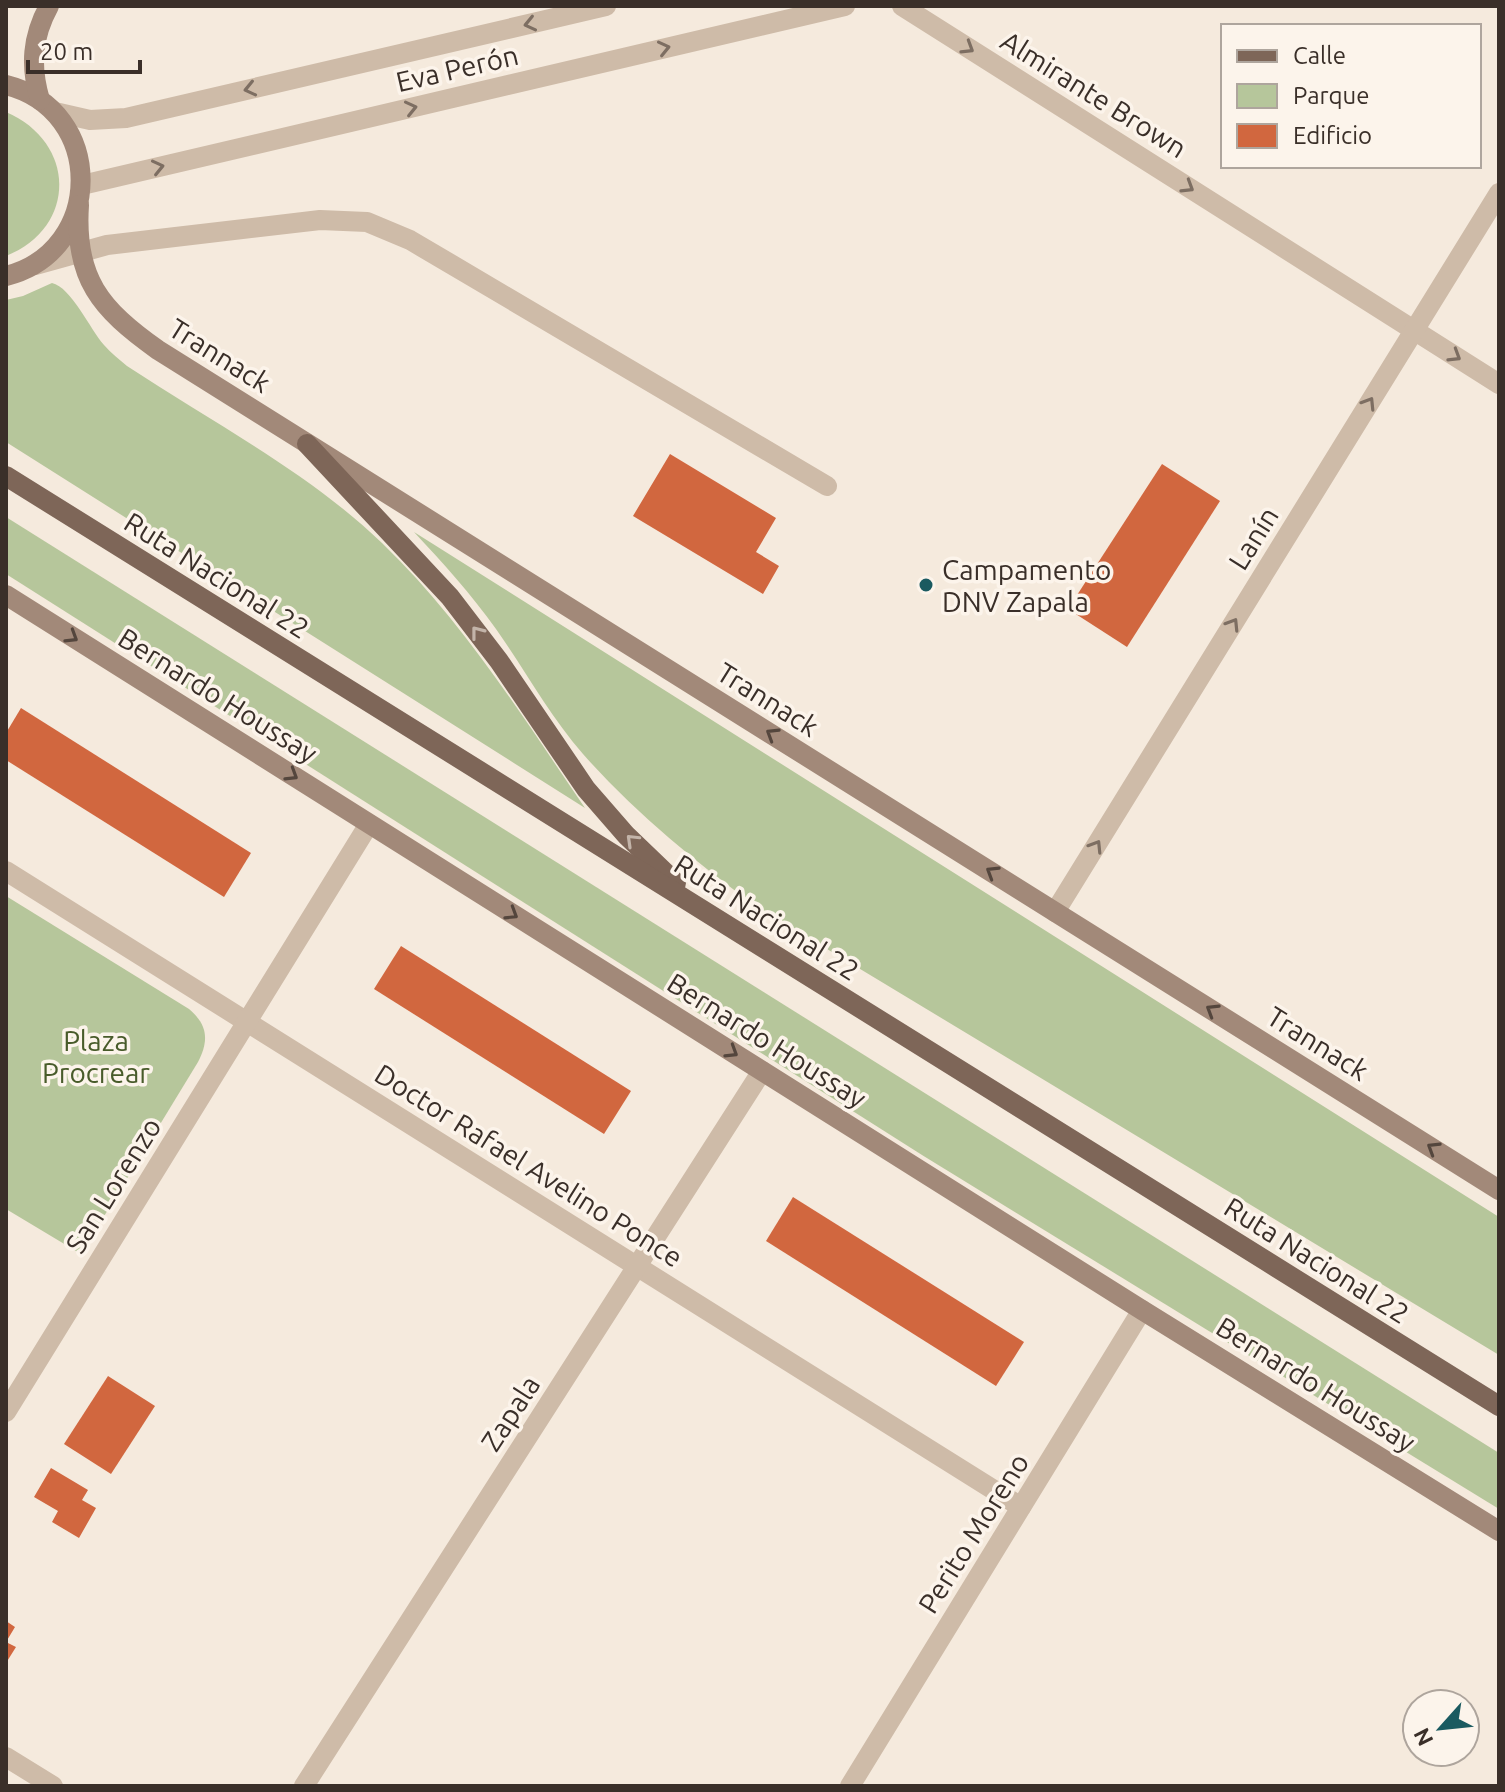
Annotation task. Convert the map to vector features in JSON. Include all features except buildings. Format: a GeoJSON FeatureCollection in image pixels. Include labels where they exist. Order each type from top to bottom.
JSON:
{"type":"FeatureCollection","features":[{"type":"Feature","properties":{"kind":"main road"},"geometry":{"type":"LineString","coordinates":[[307,444],[468,619],[565,760],[606,813],[708,913]]}},
{"type":"Feature","properties":{"kind":"main road","name":"Ruta Nacional 22"},"geometry":{"type":"LineString","coordinates":[[6,476],[1499,1406]]}},
{"type":"Feature","properties":{"kind":"street"},"geometry":{"type":"LineString","coordinates":[[47,106],[34,75],[33,47],[49,6]]}},
{"type":"Feature","properties":{"kind":"street","name":"Eva Perón"},"geometry":{"type":"LineString","coordinates":[[47,106],[90,120],[126,118],[606,6]]}},
{"type":"Feature","properties":{"kind":"street","name":"Eva Perón"},"geometry":{"type":"LineString","coordinates":[[80,195],[845,6]]}},
{"type":"Feature","properties":{"kind":"street","name":"Almirante Brown"},"geometry":{"type":"LineString","coordinates":[[902,6],[1499,384]]}},
{"type":"Feature","properties":{"kind":"street"},"geometry":{"type":"LineString","coordinates":[[6,85],[47,106]]}},
{"type":"Feature","properties":{"kind":"street","name":"Trannack"},"geometry":{"type":"LineString","coordinates":[[47,106],[67,128],[81,165],[79,252],[86,273],[113,313],[134,333],[1499,1190]]}},
{"type":"Feature","properties":{"kind":"street","name":"Lanín"},"geometry":{"type":"LineString","coordinates":[[1055,912],[1499,193]]}},
{"type":"Feature","properties":{"kind":"street"},"geometry":{"type":"LineString","coordinates":[[35,265],[57,246],[72,223],[80,195]]}},
{"type":"Feature","properties":{"kind":"street"},"geometry":{"type":"LineString","coordinates":[[6,276],[107,245],[320,220],[367,222],[410,240],[827,486]]}},
{"type":"Feature","properties":{"kind":"street","name":"Bernardo Houssay"},"geometry":{"type":"LineString","coordinates":[[6,595],[1499,1531]]}},
{"type":"Feature","properties":{"kind":"street","name":"San Lorenzo"},"geometry":{"type":"LineString","coordinates":[[6,1412],[369,824]]}},
{"type":"Feature","properties":{"kind":"street","name":"Doctor Rafael Avelino Ponce"},"geometry":{"type":"LineString","coordinates":[[6,871],[1021,1507]]}},
{"type":"Feature","properties":{"kind":"street","name":"Zapala"},"geometry":{"type":"LineString","coordinates":[[304,1786],[762,1071]]}},
{"type":"Feature","properties":{"kind":"street","name":"Perito Moreno"},"geometry":{"type":"LineString","coordinates":[[850,1786],[1142,1310]]}},
{"type":"Feature","properties":{"kind":"street"},"geometry":{"type":"LineString","coordinates":[[6,1757],[53,1786]]}},
{"type":"Feature","properties":{"kind":"green space"},"geometry":{"type":"Polygon","coordinates":[[[6,112],[29,126],[46,143],[56,163],[59,184],[56,206],[46,225],[30,243],[6,256],[6,112]]]}},
{"type":"Feature","properties":{"kind":"green space"},"geometry":{"type":"Polygon","coordinates":[[[52,283],[66,292],[104,345],[127,366],[291,470],[382,543],[465,637],[585,808],[6,442],[6,300],[52,283]]]}},
{"type":"Feature","properties":{"kind":"green space"},"geometry":{"type":"Polygon","coordinates":[[[6,517],[1499,1453],[1499,1509],[922,1155],[6,574],[6,517]]]}},
{"type":"Feature","properties":{"kind":"green space"},"geometry":{"type":"Polygon","coordinates":[[[414,532],[1499,1217],[1499,1355],[756,906],[733,889],[643,815],[583,754],[486,616],[414,532]]]}},
{"type":"Feature","properties":{"kind":"green space","name":"Plaza Procrear"},"geometry":{"type":"Polygon","coordinates":[[[6,896],[189,1009],[200,1021],[205,1034],[198,1062],[81,1254],[6,1209],[6,896]]]}},
{"type":"Feature","properties":{"kind":"place","name":"Campamento DNV Zapala"},"geometry":{"type":"Point","coordinates":[926,585]}}]}
